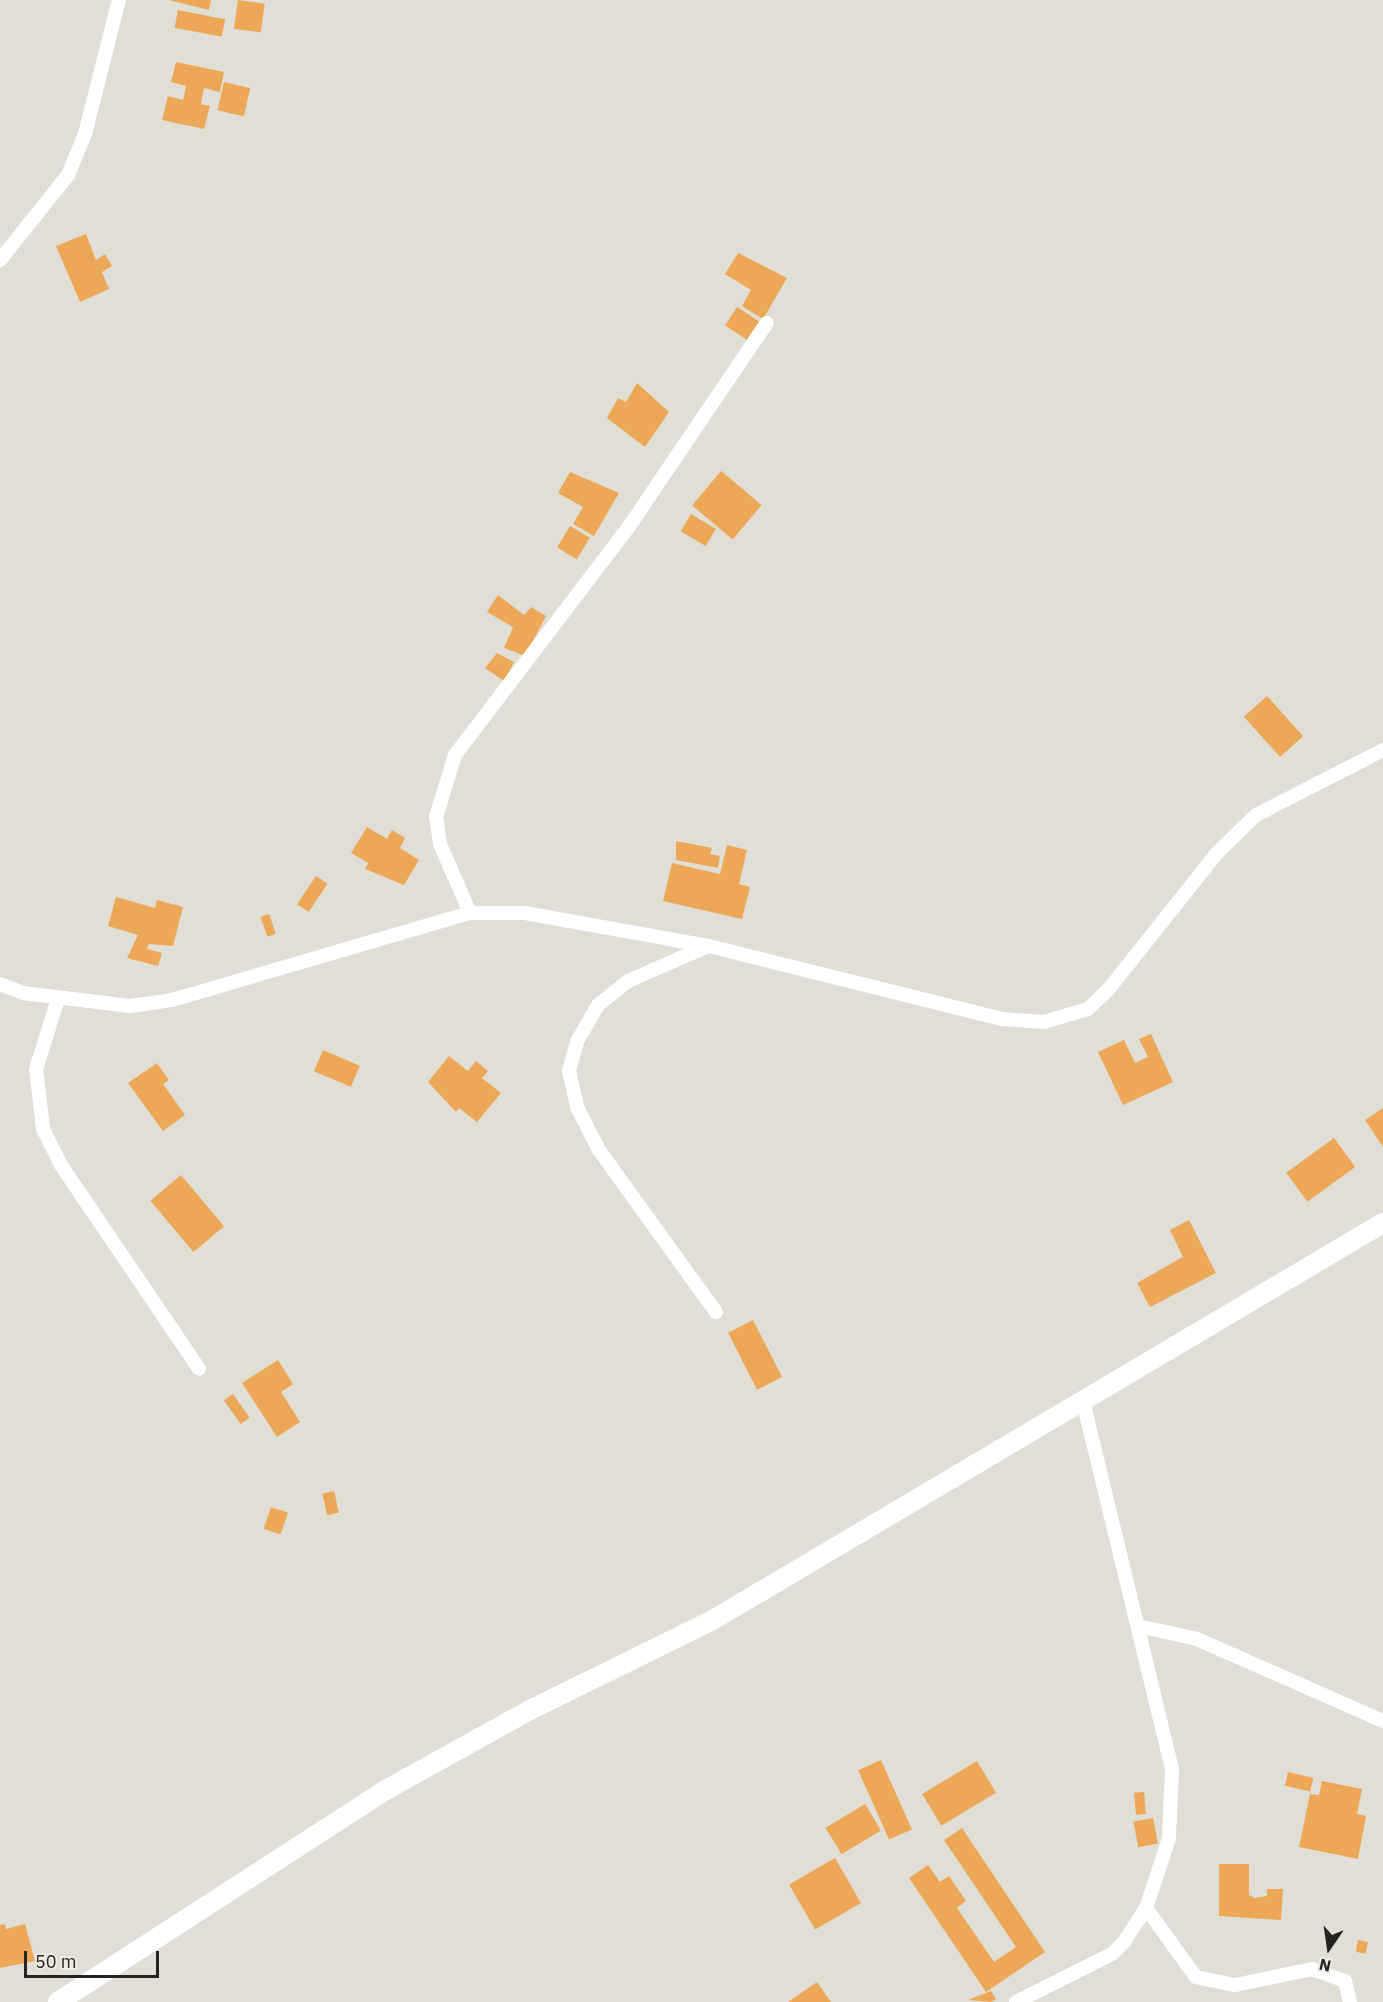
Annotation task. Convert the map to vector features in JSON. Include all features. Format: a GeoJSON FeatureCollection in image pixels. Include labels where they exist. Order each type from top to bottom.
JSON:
{"type":"FeatureCollection","features":[{"type":"Feature","properties":{"kind":"street"},"geometry":{"type":"LineString","coordinates":[[0,260],[68,175],[85,134],[119,0]]}},
{"type":"Feature","properties":{"kind":"street"},"geometry":{"type":"LineString","coordinates":[[470,913],[440,844],[436,817],[455,755],[630,525],[767,324]]}},
{"type":"Feature","properties":{"kind":"street"},"geometry":{"type":"LineString","coordinates":[[0,984],[58,999],[130,1006],[172,1000],[470,913],[525,913],[709,946],[1002,1019],[1044,1022],[1071,1016],[1108,990],[1249,821],[1383,750]]}},
{"type":"Feature","properties":{"kind":"street"},"geometry":{"type":"LineString","coordinates":[[709,946],[628,981],[598,1005],[578,1039],[569,1071],[577,1107],[599,1150],[716,1312]]}},
{"type":"Feature","properties":{"kind":"street"},"geometry":{"type":"LineString","coordinates":[[58,999],[36,1069],[43,1129],[61,1165],[199,1369]]}},
{"type":"Feature","properties":{"kind":"street"},"geometry":{"type":"LineString","coordinates":[[58,2002],[437,1760],[711,1621],[1084,1404],[1383,1223]]}},
{"type":"Feature","properties":{"kind":"street"},"geometry":{"type":"LineString","coordinates":[[1016,2002],[1112,1954],[1146,1908],[1169,1838],[1172,1769],[1084,1404]]}},
{"type":"Feature","properties":{"kind":"street"},"geometry":{"type":"LineString","coordinates":[[1138,1626],[1197,1639],[1383,1721]]}},
{"type":"Feature","properties":{"kind":"street"},"geometry":{"type":"LineString","coordinates":[[1146,1908],[1196,1977],[1235,1985],[1312,1969],[1345,1981],[1350,2002]]}},
{"type":"Feature","properties":{"kind":"building"},"geometry":{"type":"Polygon","coordinates":[[[169,0],[211,0],[209,10],[169,0]]]}},
{"type":"Feature","properties":{"kind":"building"},"geometry":{"type":"Polygon","coordinates":[[[238,0],[265,4],[261,32],[234,29],[238,0]]]}},
{"type":"Feature","properties":{"kind":"building"},"geometry":{"type":"Polygon","coordinates":[[[178,10],[225,19],[222,37],[175,28],[178,10]]]}},
{"type":"Feature","properties":{"kind":"building"},"geometry":{"type":"Polygon","coordinates":[[[176,62],[224,72],[220,92],[204,88],[201,104],[210,106],[204,129],[162,120],[168,96],[183,100],[186,86],[171,82],[176,62]]]}},
{"type":"Feature","properties":{"kind":"building"},"geometry":{"type":"Polygon","coordinates":[[[224,82],[250,88],[244,116],[217,110],[224,82]]]}},
{"type":"Feature","properties":{"kind":"building"},"geometry":{"type":"Polygon","coordinates":[[[86,234],[96,260],[105,254],[112,266],[102,272],[109,289],[80,302],[56,246],[86,234]]]}},
{"type":"Feature","properties":{"kind":"building"},"geometry":{"type":"Polygon","coordinates":[[[738,253],[787,278],[763,319],[742,306],[751,290],[725,274],[738,253]]]}},
{"type":"Feature","properties":{"kind":"building"},"geometry":{"type":"Polygon","coordinates":[[[737,307],[760,322],[748,340],[725,325],[737,307]]]}},
{"type":"Feature","properties":{"kind":"building"},"geometry":{"type":"Polygon","coordinates":[[[637,383],[669,412],[645,447],[607,418],[618,398],[626,402],[637,383]]]}},
{"type":"Feature","properties":{"kind":"building"},"geometry":{"type":"Polygon","coordinates":[[[721,471],[762,505],[733,540],[692,505],[721,471]]]}},
{"type":"Feature","properties":{"kind":"building"},"geometry":{"type":"Polygon","coordinates":[[[570,472],[619,493],[594,536],[573,524],[583,507],[558,493],[570,472]]]}},
{"type":"Feature","properties":{"kind":"building"},"geometry":{"type":"Polygon","coordinates":[[[691,514],[716,529],[706,546],[681,531],[691,514]]]}},
{"type":"Feature","properties":{"kind":"building"},"geometry":{"type":"Polygon","coordinates":[[[570,526],[590,538],[577,559],[557,547],[570,526]]]}},
{"type":"Feature","properties":{"kind":"building"},"geometry":{"type":"Polygon","coordinates":[[[498,595],[524,615],[531,607],[546,616],[525,656],[504,648],[513,627],[487,612],[498,595]]]}},
{"type":"Feature","properties":{"kind":"building"},"geometry":{"type":"Polygon","coordinates":[[[497,653],[514,662],[504,681],[485,668],[497,653]]]}},
{"type":"Feature","properties":{"kind":"building"},"geometry":{"type":"Polygon","coordinates":[[[1267,696],[1303,736],[1280,757],[1244,717],[1267,696]]]}},
{"type":"Feature","properties":{"kind":"building"},"geometry":{"type":"Polygon","coordinates":[[[367,827],[387,839],[392,830],[405,838],[400,848],[419,860],[404,885],[365,869],[368,863],[351,853],[367,827]]]}},
{"type":"Feature","properties":{"kind":"building"},"geometry":{"type":"Polygon","coordinates":[[[676,841],[712,848],[710,854],[720,856],[718,868],[676,860],[676,841]]]}},
{"type":"Feature","properties":{"kind":"building"},"geometry":{"type":"Polygon","coordinates":[[[727,845],[747,850],[739,884],[750,887],[742,919],[663,901],[672,863],[720,874],[727,845]]]}},
{"type":"Feature","properties":{"kind":"building"},"geometry":{"type":"Polygon","coordinates":[[[316,876],[328,884],[309,912],[297,904],[316,876]]]}},
{"type":"Feature","properties":{"kind":"building"},"geometry":{"type":"Polygon","coordinates":[[[116,897],[155,908],[157,900],[183,907],[173,946],[149,944],[147,949],[162,953],[158,966],[127,958],[138,935],[108,926],[116,897]]]}},
{"type":"Feature","properties":{"kind":"building"},"geometry":{"type":"Polygon","coordinates":[[[269,914],[276,934],[267,937],[260,917],[269,914]]]}},
{"type":"Feature","properties":{"kind":"building"},"geometry":{"type":"Polygon","coordinates":[[[1151,1034],[1173,1082],[1123,1105],[1098,1052],[1124,1040],[1135,1063],[1148,1057],[1139,1039],[1151,1034]]]}},
{"type":"Feature","properties":{"kind":"building"},"geometry":{"type":"Polygon","coordinates":[[[323,1050],[360,1066],[351,1087],[314,1071],[323,1050]]]}},
{"type":"Feature","properties":{"kind":"building"},"geometry":{"type":"Polygon","coordinates":[[[449,1056],[468,1071],[476,1061],[488,1071],[482,1078],[501,1093],[477,1122],[459,1108],[456,1112],[428,1082],[449,1056]]]}},
{"type":"Feature","properties":{"kind":"building"},"geometry":{"type":"Polygon","coordinates":[[[157,1063],[169,1080],[163,1084],[185,1115],[163,1131],[128,1083],[157,1063]]]}},
{"type":"Feature","properties":{"kind":"building"},"geometry":{"type":"Polygon","coordinates":[[[1383,1108],[1383,1147],[1365,1120],[1383,1108]]]}},
{"type":"Feature","properties":{"kind":"building"},"geometry":{"type":"Polygon","coordinates":[[[1334,1138],[1355,1167],[1307,1202],[1286,1173],[1334,1138]]]}},
{"type":"Feature","properties":{"kind":"building"},"geometry":{"type":"Polygon","coordinates":[[[181,1175],[224,1226],[193,1252],[150,1201],[181,1175]]]}},
{"type":"Feature","properties":{"kind":"building"},"geometry":{"type":"Polygon","coordinates":[[[1189,1220],[1216,1273],[1150,1307],[1137,1283],[1183,1257],[1170,1230],[1189,1220]]]}},
{"type":"Feature","properties":{"kind":"building"},"geometry":{"type":"Polygon","coordinates":[[[753,1320],[782,1377],[757,1390],[728,1333],[753,1320]]]}},
{"type":"Feature","properties":{"kind":"building"},"geometry":{"type":"Polygon","coordinates":[[[278,1360],[293,1384],[281,1392],[300,1422],[277,1437],[242,1383],[278,1360]]]}},
{"type":"Feature","properties":{"kind":"building"},"geometry":{"type":"Polygon","coordinates":[[[233,1394],[250,1418],[241,1424],[224,1400],[233,1394]]]}},
{"type":"Feature","properties":{"kind":"building"},"geometry":{"type":"Polygon","coordinates":[[[334,1491],[339,1512],[327,1515],[322,1494],[334,1491]]]}},
{"type":"Feature","properties":{"kind":"building"},"geometry":{"type":"Polygon","coordinates":[[[271,1507],[288,1513],[281,1535],[264,1529],[271,1507]]]}},
{"type":"Feature","properties":{"kind":"building"},"geometry":{"type":"Polygon","coordinates":[[[881,1760],[912,1829],[889,1840],[858,1770],[881,1760]]]}},
{"type":"Feature","properties":{"kind":"building"},"geometry":{"type":"Polygon","coordinates":[[[977,1761],[996,1793],[941,1826],[922,1794],[977,1761]]]}},
{"type":"Feature","properties":{"kind":"building"},"geometry":{"type":"Polygon","coordinates":[[[1288,1772],[1313,1778],[1310,1791],[1285,1786],[1288,1772]]]}},
{"type":"Feature","properties":{"kind":"building"},"geometry":{"type":"Polygon","coordinates":[[[1322,1781],[1362,1789],[1357,1814],[1366,1816],[1358,1859],[1299,1847],[1310,1794],[1319,1795],[1322,1781]]]}},
{"type":"Feature","properties":{"kind":"building"},"geometry":{"type":"Polygon","coordinates":[[[1144,1792],[1146,1814],[1136,1815],[1134,1793],[1144,1792]]]}},
{"type":"Feature","properties":{"kind":"building"},"geometry":{"type":"Polygon","coordinates":[[[865,1804],[881,1831],[842,1854],[826,1828],[865,1804]]]}},
{"type":"Feature","properties":{"kind":"building"},"geometry":{"type":"Polygon","coordinates":[[[1153,1818],[1158,1844],[1138,1847],[1133,1822],[1153,1818]]]}},
{"type":"Feature","properties":{"kind":"building"},"geometry":{"type":"Polygon","coordinates":[[[962,1828],[1045,1952],[986,1992],[909,1878],[928,1865],[940,1882],[949,1876],[966,1901],[957,1908],[994,1962],[1016,1947],[944,1840],[962,1828]]]}},
{"type":"Feature","properties":{"kind":"building"},"geometry":{"type":"Polygon","coordinates":[[[835,1858],[861,1903],[815,1930],[789,1884],[835,1858]]]}},
{"type":"Feature","properties":{"kind":"building"},"geometry":{"type":"Polygon","coordinates":[[[1219,1864],[1249,1864],[1249,1895],[1255,1898],[1267,1896],[1267,1889],[1283,1889],[1281,1920],[1219,1916],[1219,1864]]]}},
{"type":"Feature","properties":{"kind":"building"},"geometry":{"type":"Polygon","coordinates":[[[5,1924],[6,1929],[25,1924],[35,1961],[0,1968],[0,1925],[5,1924]]]}},
{"type":"Feature","properties":{"kind":"building"},"geometry":{"type":"Polygon","coordinates":[[[1358,1940],[1368,1942],[1366,1954],[1356,1952],[1358,1940]]]}},
{"type":"Feature","properties":{"kind":"building"},"geometry":{"type":"Polygon","coordinates":[[[817,1982],[831,2002],[788,2002],[817,1982]]]}},
{"type":"Feature","properties":{"kind":"building"},"geometry":{"type":"Polygon","coordinates":[[[991,1991],[996,1999],[991,2002],[968,2000],[991,1991]]]}}]}
